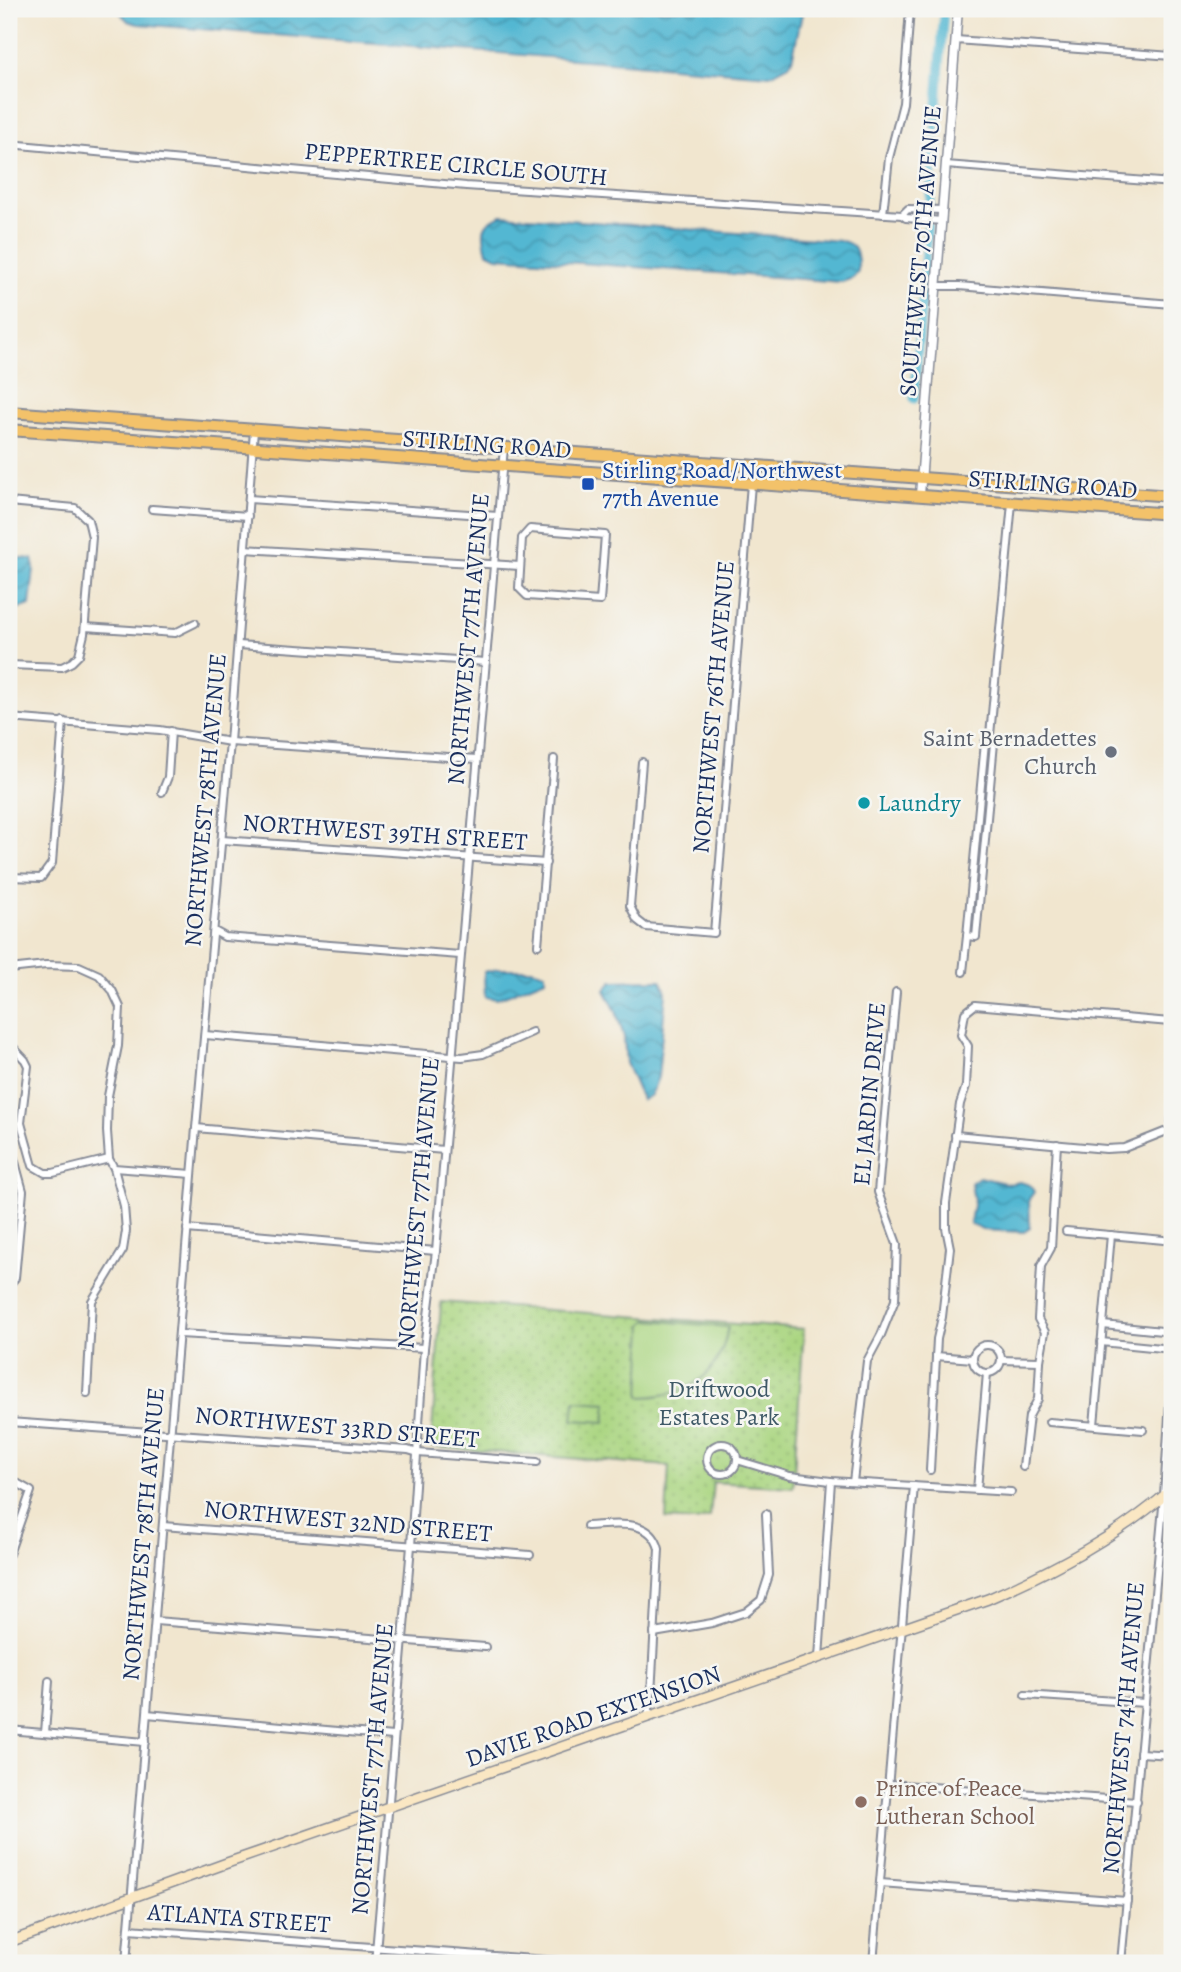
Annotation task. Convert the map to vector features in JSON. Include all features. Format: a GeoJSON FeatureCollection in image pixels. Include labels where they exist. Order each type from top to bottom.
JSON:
{"type":"FeatureCollection","features":[{"type":"Feature","properties":{"kind":"main road","name":"STIRLING ROAD"},"geometry":{"type":"LineString","coordinates":[[9,412],[1172,496]]}},
{"type":"Feature","properties":{"kind":"main road","name":"STIRLING ROAD"},"geometry":{"type":"LineString","coordinates":[[9,430],[1172,514]]}},
{"type":"Feature","properties":{"kind":"main road"},"geometry":{"type":"LineString","coordinates":[[1114,510],[1116,492]]}},
{"type":"Feature","properties":{"kind":"main road","name":"DAVIE ROAD EXTENSION"},"geometry":{"type":"LineString","coordinates":[[9,1942],[988,1599],[1038,1577],[1116,1531],[1172,1489]]}},
{"type":"Feature","properties":{"kind":"street"},"geometry":{"type":"LineString","coordinates":[[883,214],[889,158],[903,103],[910,9]]}},
{"type":"Feature","properties":{"kind":"street","name":"SOUTHWEST 70TH AVENUE"},"geometry":{"type":"LineString","coordinates":[[920,495],[958,9]]}},
{"type":"Feature","properties":{"kind":"street"},"geometry":{"type":"LineString","coordinates":[[956,40],[1172,56]]}},
{"type":"Feature","properties":{"kind":"street","name":"PEPPERTREE CIRCLE SOUTH"},"geometry":{"type":"LineString","coordinates":[[9,144],[467,186],[902,215],[906,218],[942,221]]}},
{"type":"Feature","properties":{"kind":"street"},"geometry":{"type":"LineString","coordinates":[[946,165],[1172,183]]}},
{"type":"Feature","properties":{"kind":"street","name":"PEPPERTREE CIRCLE SOUTH"},"geometry":{"type":"LineString","coordinates":[[902,215],[908,209],[943,210]]}},
{"type":"Feature","properties":{"kind":"street"},"geometry":{"type":"LineString","coordinates":[[937,286],[1172,304]]}},
{"type":"Feature","properties":{"kind":"street","name":"NORTHWEST 78TH AVENUE"},"geometry":{"type":"LineString","coordinates":[[132,1897],[222,840],[254,429]]}},
{"type":"Feature","properties":{"kind":"street","name":"NORTHWEST 77TH AVENUE"},"geometry":{"type":"LineString","coordinates":[[375,1963],[411,1546],[424,1348],[436,1251],[504,447]]}},
{"type":"Feature","properties":{"kind":"street","name":"NORTHWEST 76TH AVENUE"},"geometry":{"type":"LineString","coordinates":[[642,762],[630,906],[646,928],[714,933],[751,484]]}},
{"type":"Feature","properties":{"kind":"street"},"geometry":{"type":"LineString","coordinates":[[249,499],[498,516]]}},
{"type":"Feature","properties":{"kind":"street"},"geometry":{"type":"LineString","coordinates":[[9,502],[71,507],[85,517],[91,527],[92,537],[81,651],[72,662],[55,667],[9,664]]}},
{"type":"Feature","properties":{"kind":"street"},"geometry":{"type":"LineString","coordinates":[[963,972],[967,936],[976,937],[981,898],[994,743],[990,735],[1012,503]]}},
{"type":"Feature","properties":{"kind":"street"},"geometry":{"type":"LineString","coordinates":[[152,509],[248,516]]}},
{"type":"Feature","properties":{"kind":"street"},"geometry":{"type":"LineString","coordinates":[[530,529],[605,535],[600,601],[527,596],[519,588],[520,566],[522,538],[530,529]]}},
{"type":"Feature","properties":{"kind":"street"},"geometry":{"type":"LineString","coordinates":[[245,549],[520,566]]}},
{"type":"Feature","properties":{"kind":"street"},"geometry":{"type":"LineString","coordinates":[[85,627],[175,633],[195,623]]}},
{"type":"Feature","properties":{"kind":"street"},"geometry":{"type":"LineString","coordinates":[[238,645],[485,662]]}},
{"type":"Feature","properties":{"kind":"street"},"geometry":{"type":"LineString","coordinates":[[9,718],[172,732],[230,742],[477,760]]}},
{"type":"Feature","properties":{"kind":"street"},"geometry":{"type":"LineString","coordinates":[[9,877],[41,878],[52,863],[63,721]]}},
{"type":"Feature","properties":{"kind":"street"},"geometry":{"type":"LineString","coordinates":[[162,792],[168,776],[172,732]]}},
{"type":"Feature","properties":{"kind":"street"},"geometry":{"type":"LineString","coordinates":[[538,945],[554,759]]}},
{"type":"Feature","properties":{"kind":"street","name":"NORTHWEST 39TH STREET"},"geometry":{"type":"LineString","coordinates":[[222,840],[546,863]]}},
{"type":"Feature","properties":{"kind":"street"},"geometry":{"type":"LineString","coordinates":[[214,931],[225,937],[460,955]]}},
{"type":"Feature","properties":{"kind":"street"},"geometry":{"type":"LineString","coordinates":[[9,969],[46,965],[79,966],[99,975],[113,990],[120,1007],[120,1024],[108,1096],[107,1131],[109,1159],[124,1206],[126,1231],[122,1250],[92,1301],[87,1393]]}},
{"type":"Feature","properties":{"kind":"street","name":"EL JARDIN DRIVE"},"geometry":{"type":"LineString","coordinates":[[853,1482],[867,1361],[895,1300],[897,1244],[878,1192],[896,992]]}},
{"type":"Feature","properties":{"kind":"street"},"geometry":{"type":"LineString","coordinates":[[930,1470],[936,1356],[950,1248],[946,1228],[946,1203],[960,1104],[966,1086],[968,1046],[961,1035],[965,1013],[975,1005],[1172,1024]]}},
{"type":"Feature","properties":{"kind":"street"},"geometry":{"type":"LineString","coordinates":[[205,1035],[462,1057],[482,1054],[532,1032]]}},
{"type":"Feature","properties":{"kind":"street"},"geometry":{"type":"LineString","coordinates":[[9,1043],[28,1066],[21,1123],[33,1166],[46,1173],[53,1173],[109,1159]]}},
{"type":"Feature","properties":{"kind":"street"},"geometry":{"type":"LineString","coordinates":[[956,1135],[1106,1149],[1124,1148],[1172,1128],[1172,1116]]}},
{"type":"Feature","properties":{"kind":"street"},"geometry":{"type":"LineString","coordinates":[[196,1128],[444,1150]]}},
{"type":"Feature","properties":{"kind":"street"},"geometry":{"type":"LineString","coordinates":[[9,1140],[23,1191],[15,1278],[9,1285]]}},
{"type":"Feature","properties":{"kind":"street"},"geometry":{"type":"LineString","coordinates":[[1023,1468],[1029,1416],[1038,1399],[1045,1332],[1038,1319],[1041,1266],[1051,1248],[1057,1144]]}},
{"type":"Feature","properties":{"kind":"street"},"geometry":{"type":"LineString","coordinates":[[114,1168],[192,1174]]}},
{"type":"Feature","properties":{"kind":"street"},"geometry":{"type":"LineString","coordinates":[[187,1229],[436,1251]]}},
{"type":"Feature","properties":{"kind":"street"},"geometry":{"type":"LineString","coordinates":[[1066,1231],[1164,1240]]}},
{"type":"Feature","properties":{"kind":"street"},"geometry":{"type":"LineString","coordinates":[[1094,1425],[1111,1235]]}},
{"type":"Feature","properties":{"kind":"street"},"geometry":{"type":"LineString","coordinates":[[1103,1325],[1172,1332]]}},
{"type":"Feature","properties":{"kind":"street"},"geometry":{"type":"LineString","coordinates":[[179,1334],[424,1348]]}},
{"type":"Feature","properties":{"kind":"street"},"geometry":{"type":"LineString","coordinates":[[1101,1342],[1172,1349]]}},
{"type":"Feature","properties":{"kind":"street"},"geometry":{"type":"LineString","coordinates":[[987,1345],[997,1349],[1001,1360],[997,1370],[986,1373],[977,1369],[973,1359],[977,1349],[987,1345]]}},
{"type":"Feature","properties":{"kind":"street"},"geometry":{"type":"LineString","coordinates":[[936,1356],[973,1359]]}},
{"type":"Feature","properties":{"kind":"street"},"geometry":{"type":"LineString","coordinates":[[1001,1360],[1040,1362]]}},
{"type":"Feature","properties":{"kind":"street","name":"NORTHWEST 74TH AVENUE"},"geometry":{"type":"LineString","coordinates":[[1121,1963],[1164,1496],[1172,1367]]}},
{"type":"Feature","properties":{"kind":"street"},"geometry":{"type":"LineString","coordinates":[[977,1490],[986,1373]]}},
{"type":"Feature","properties":{"kind":"street","name":"NORTHWEST 33RD STREET"},"geometry":{"type":"LineString","coordinates":[[9,1422],[408,1450],[537,1462]]}},
{"type":"Feature","properties":{"kind":"street"},"geometry":{"type":"LineString","coordinates":[[1049,1422],[1143,1430]]}},
{"type":"Feature","properties":{"kind":"street"},"geometry":{"type":"LineString","coordinates":[[717,1444],[726,1444],[733,1448],[737,1461],[731,1471],[722,1474],[714,1472],[706,1457],[710,1449],[717,1444]]}},
{"type":"Feature","properties":{"kind":"street"},"geometry":{"type":"LineString","coordinates":[[737,1461],[790,1476],[831,1481],[1011,1492]]}},
{"type":"Feature","properties":{"kind":"street"},"geometry":{"type":"LineString","coordinates":[[819,1658],[831,1481]]}},
{"type":"Feature","properties":{"kind":"street"},"geometry":{"type":"LineString","coordinates":[[9,1482],[17,1483],[31,1491],[9,1555]]}},
{"type":"Feature","properties":{"kind":"street"},"geometry":{"type":"LineString","coordinates":[[873,1963],[914,1486]]}},
{"type":"Feature","properties":{"kind":"street"},"geometry":{"type":"LineString","coordinates":[[654,1633],[712,1623],[746,1612],[761,1600],[769,1575],[766,1514]]}},
{"type":"Feature","properties":{"kind":"street","name":"NORTHWEST 32ND STREET"},"geometry":{"type":"LineString","coordinates":[[163,1525],[530,1555]]}},
{"type":"Feature","properties":{"kind":"street"},"geometry":{"type":"LineString","coordinates":[[587,1526],[644,1527],[656,1537],[659,1549],[648,1717]]}},
{"type":"Feature","properties":{"kind":"street"},"geometry":{"type":"LineString","coordinates":[[155,1621],[485,1647]]}},
{"type":"Feature","properties":{"kind":"street"},"geometry":{"type":"LineString","coordinates":[[45,1733],[49,1681]]}},
{"type":"Feature","properties":{"kind":"street"},"geometry":{"type":"LineString","coordinates":[[1025,1695],[1145,1703]]}},
{"type":"Feature","properties":{"kind":"street"},"geometry":{"type":"LineString","coordinates":[[147,1714],[393,1736]]}},
{"type":"Feature","properties":{"kind":"street"},"geometry":{"type":"LineString","coordinates":[[9,1730],[145,1742]]}},
{"type":"Feature","properties":{"kind":"street"},"geometry":{"type":"LineString","coordinates":[[1140,1753],[1172,1755]]}},
{"type":"Feature","properties":{"kind":"street"},"geometry":{"type":"LineString","coordinates":[[888,1784],[1137,1801]]}},
{"type":"Feature","properties":{"kind":"street"},"geometry":{"type":"LineString","coordinates":[[880,1883],[1127,1901]]}},
{"type":"Feature","properties":{"kind":"street","name":"ATLANTA STREET"},"geometry":{"type":"LineString","coordinates":[[132,1897],[129,1929],[587,1963]]}},
{"type":"Feature","properties":{"kind":"street"},"geometry":{"type":"LineString","coordinates":[[126,1963],[129,1929]]}},
{"type":"Feature","properties":{"kind":"green space","name":"Driftwood Estates Park"},"geometry":{"type":"Polygon","coordinates":[[[441,1302],[804,1329],[793,1487],[713,1482],[710,1517],[696,1521],[666,1519],[669,1466],[431,1447],[441,1302]]]}},
{"type":"Feature","properties":{"kind":"green space"},"geometry":{"type":"Polygon","coordinates":[[[648,1320],[728,1327],[718,1359],[699,1380],[673,1393],[640,1397],[643,1324],[648,1320]]]}},
{"type":"Feature","properties":{"kind":"green space"},"geometry":{"type":"Polygon","coordinates":[[[575,1401],[607,1403],[605,1422],[573,1420],[575,1401]]]}},
{"type":"Feature","properties":{"kind":"water"},"geometry":{"type":"Polygon","coordinates":[[[117,9],[803,9],[792,60],[789,65],[770,75],[138,24],[128,21],[117,9]]]}},
{"type":"Feature","properties":{"kind":"water"},"geometry":{"type":"Polygon","coordinates":[[[502,215],[842,241],[855,249],[858,272],[853,278],[842,282],[497,257],[487,252],[484,229],[490,221],[502,215]]]}},
{"type":"Feature","properties":{"kind":"water"},"geometry":{"type":"Polygon","coordinates":[[[9,557],[32,559],[34,568],[30,605],[16,610],[9,609],[9,557]]]}},
{"type":"Feature","properties":{"kind":"water"},"geometry":{"type":"Polygon","coordinates":[[[498,969],[532,969],[545,973],[545,979],[497,999],[485,997],[484,972],[498,969]]]}},
{"type":"Feature","properties":{"kind":"water"},"geometry":{"type":"Polygon","coordinates":[[[661,980],[666,992],[658,1077],[651,1095],[642,1100],[626,1063],[624,1037],[616,1011],[605,990],[612,981],[661,980]]]}},
{"type":"Feature","properties":{"kind":"water"},"geometry":{"type":"Polygon","coordinates":[[[979,1177],[1009,1184],[1020,1182],[1030,1185],[1034,1192],[1029,1199],[1030,1228],[1024,1232],[982,1230],[970,1223],[974,1200],[971,1183],[979,1177]]]}},
{"type":"Feature","properties":{"kind":"waterway"},"geometry":{"type":"LineString","coordinates":[[929,212],[944,9]]}},
{"type":"Feature","properties":{"kind":"waterway"},"geometry":{"type":"LineString","coordinates":[[914,399],[928,225]]}},
{"type":"Feature","properties":{"kind":"place","name":"Stirling Road/Northwest 77th Avenue"},"geometry":{"type":"Point","coordinates":[588,484]}},
{"type":"Feature","properties":{"kind":"place","name":"Saint Bernadettes Church"},"geometry":{"type":"Point","coordinates":[1111,752]}},
{"type":"Feature","properties":{"kind":"place","name":"Laundry"},"geometry":{"type":"Point","coordinates":[864,803]}},
{"type":"Feature","properties":{"kind":"place","name":"Prince of Peace Lutheran School"},"geometry":{"type":"Point","coordinates":[861,1802]}}]}
